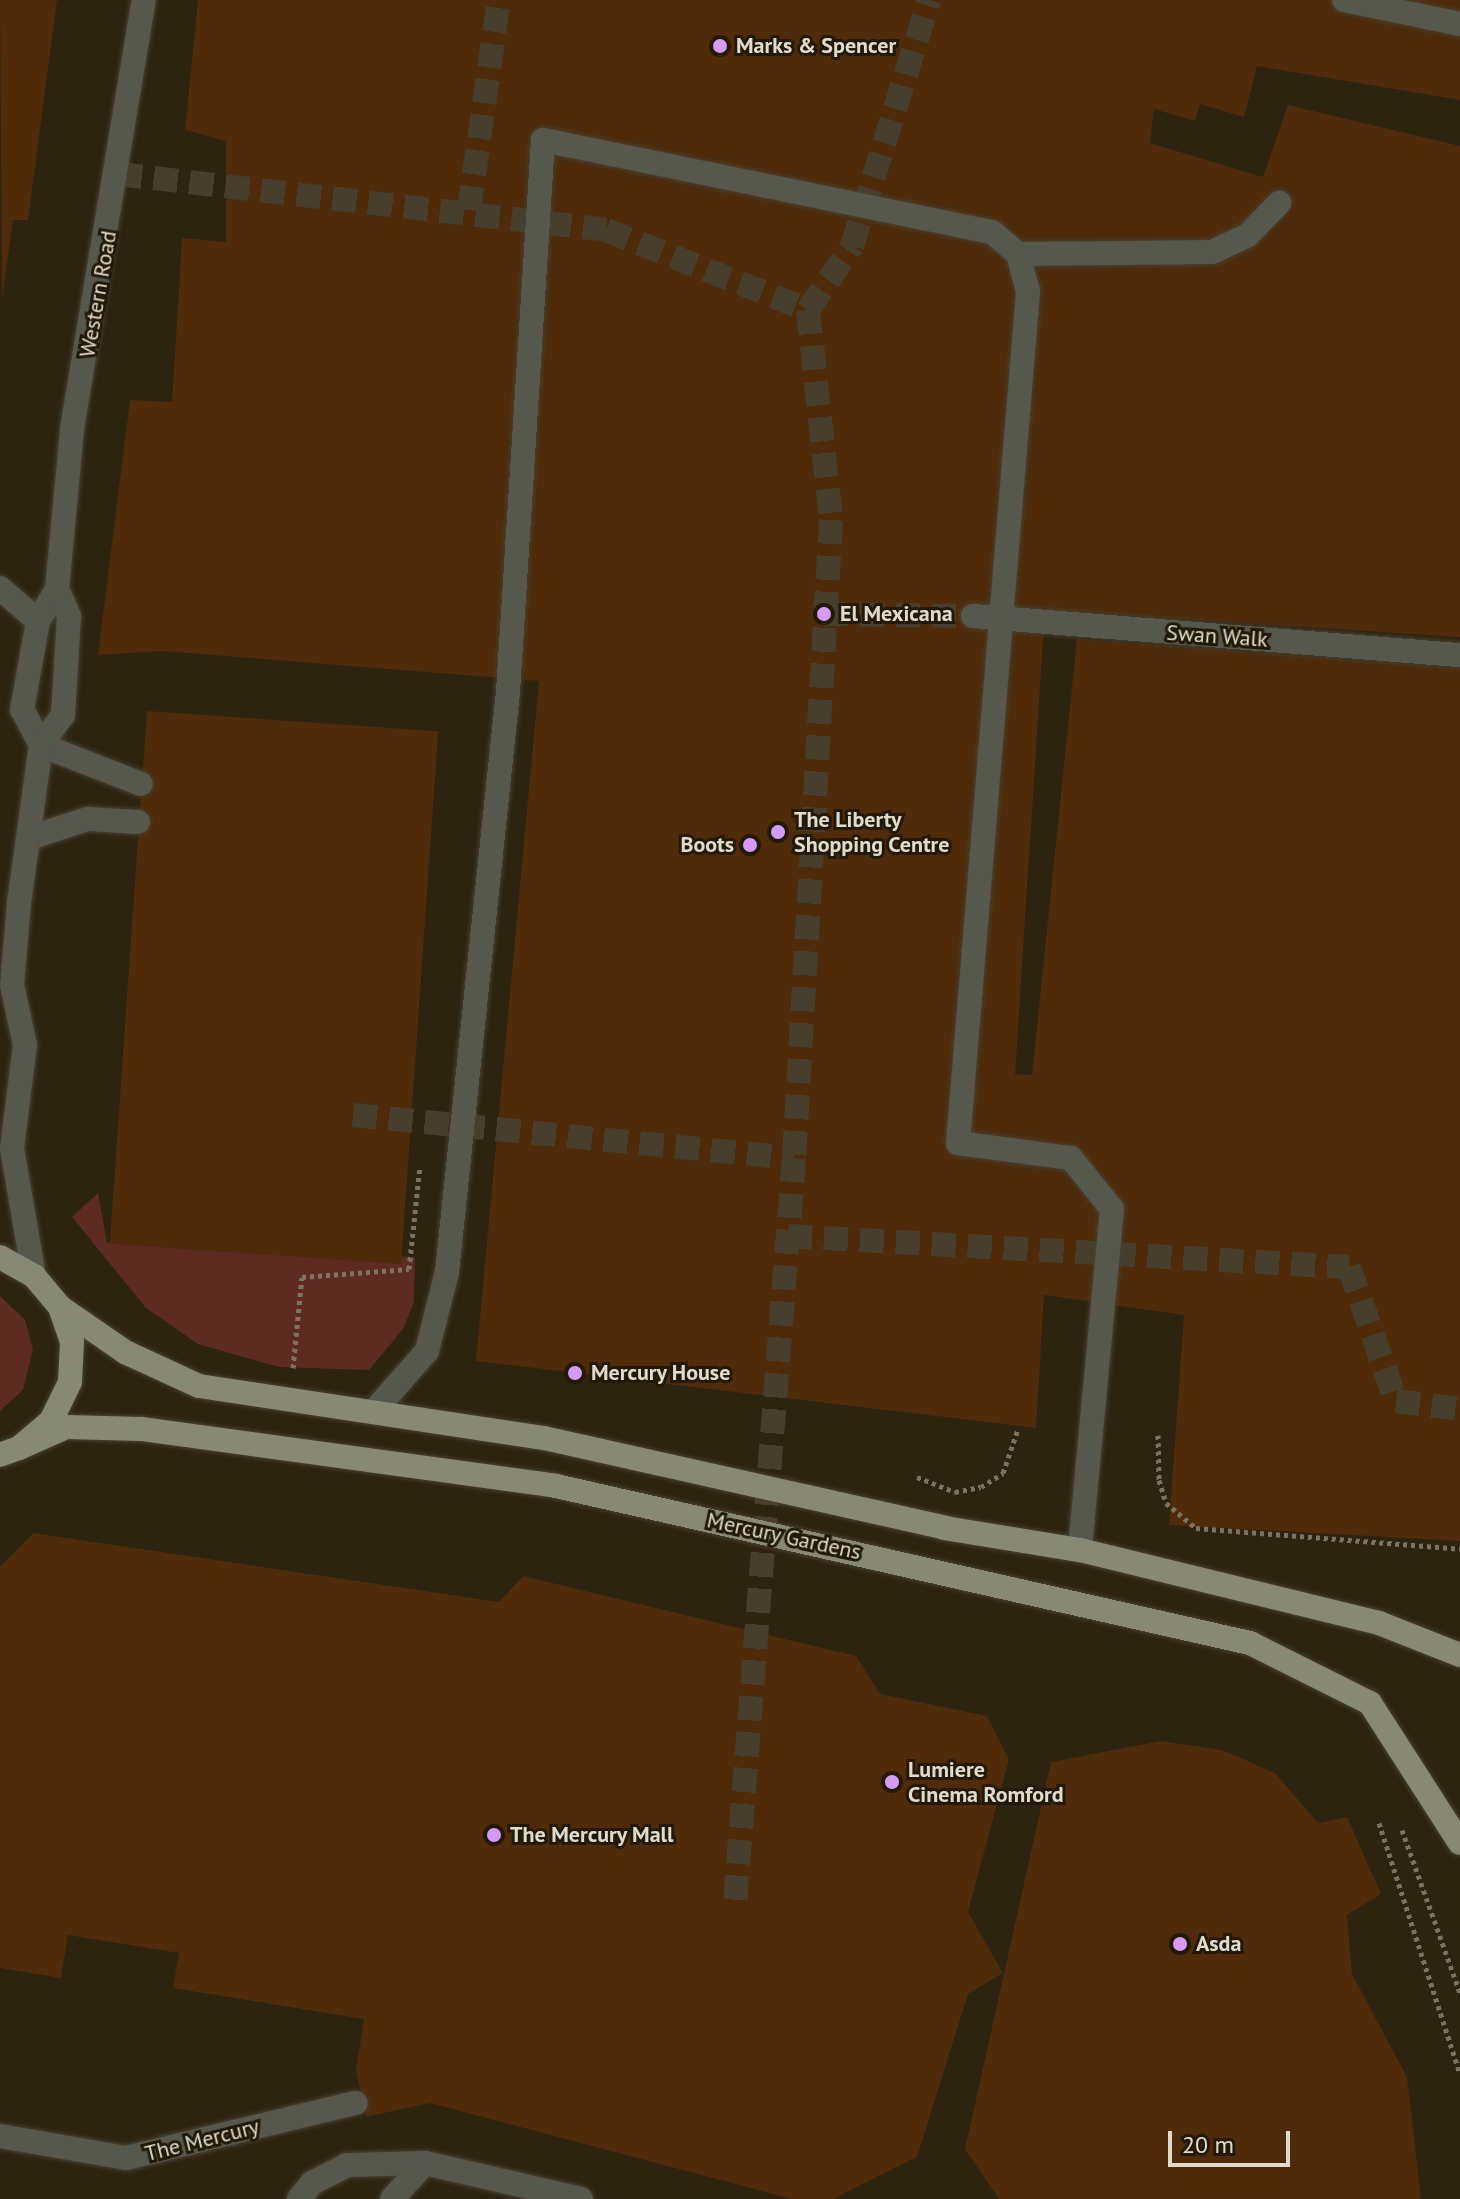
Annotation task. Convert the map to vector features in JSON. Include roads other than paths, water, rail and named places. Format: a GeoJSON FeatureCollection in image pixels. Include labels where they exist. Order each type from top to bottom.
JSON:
{"type":"FeatureCollection","features":[{"type":"Feature","properties":{"kind":"main road"},"geometry":{"type":"LineString","coordinates":[[0,1257],[34,1276],[60,1307],[72,1342],[70,1382],[51,1421],[10,1452]]}},
{"type":"Feature","properties":{"kind":"main road","name":"Mercury Gardens"},"geometry":{"type":"LineString","coordinates":[[60,1307],[125,1352],[199,1386],[376,1409],[641,1456],[945,1528],[1080,1550],[1379,1623],[1460,1655]]}},
{"type":"Feature","properties":{"kind":"main road","name":"Mercury Gardens"},"geometry":{"type":"LineString","coordinates":[[10,1452],[66,1427],[142,1429],[542,1484],[1250,1643],[1370,1703],[1460,1843]]}},
{"type":"Feature","properties":{"kind":"street","name":"Western Road"},"geometry":{"type":"LineString","coordinates":[[41,745],[22,710],[38,621],[57,589],[72,429],[144,0]]}},
{"type":"Feature","properties":{"kind":"street"},"geometry":{"type":"LineString","coordinates":[[1344,0],[1460,24]]}},
{"type":"Feature","properties":{"kind":"street"},"geometry":{"type":"LineString","coordinates":[[376,1409],[427,1351],[447,1272],[508,692],[543,140],[992,232],[1018,254],[1028,292],[958,1143],[1071,1158],[1112,1209],[1080,1550]]}},
{"type":"Feature","properties":{"kind":"street"},"geometry":{"type":"LineString","coordinates":[[1018,254],[1212,252],[1248,235],[1279,203]]}},
{"type":"Feature","properties":{"kind":"street"},"geometry":{"type":"LineString","coordinates":[[0,588],[38,621]]}},
{"type":"Feature","properties":{"kind":"street","name":"Western Road"},"geometry":{"type":"LineString","coordinates":[[34,1276],[12,1148],[25,1045],[6,996],[41,745],[63,715],[68,677],[69,616],[57,589]]}},
{"type":"Feature","properties":{"kind":"street","name":"Swan Walk"},"geometry":{"type":"LineString","coordinates":[[973,616],[1460,655]]}},
{"type":"Feature","properties":{"kind":"street"},"geometry":{"type":"LineString","coordinates":[[41,745],[141,784]]}},
{"type":"Feature","properties":{"kind":"street"},"geometry":{"type":"LineString","coordinates":[[29,838],[88,819],[138,822]]}},
{"type":"Feature","properties":{"kind":"street","name":"The Mercury"},"geometry":{"type":"LineString","coordinates":[[0,2136],[126,2158],[355,2103]]}},
{"type":"Feature","properties":{"kind":"street"},"geometry":{"type":"LineString","coordinates":[[392,2199],[425,2163]]}},
{"type":"Feature","properties":{"kind":"street"},"geometry":{"type":"LineString","coordinates":[[299,2199],[312,2183],[347,2165],[425,2163],[521,2191],[581,2199]]}},
{"type":"Feature","properties":{"kind":"tunnel"},"geometry":{"type":"LineString","coordinates":[[469,210],[499,0]]}},
{"type":"Feature","properties":{"kind":"tunnel"},"geometry":{"type":"LineString","coordinates":[[808,310],[852,246],[929,0]]}},
{"type":"Feature","properties":{"kind":"tunnel"},"geometry":{"type":"LineString","coordinates":[[118,174],[606,230],[808,310],[831,520],[794,1158],[735,1903]]}},
{"type":"Feature","properties":{"kind":"tunnel"},"geometry":{"type":"LineString","coordinates":[[824,614],[973,616]]}},
{"type":"Feature","properties":{"kind":"tunnel"},"geometry":{"type":"LineString","coordinates":[[353,1115],[794,1158]]}},
{"type":"Feature","properties":{"kind":"tunnel"},"geometry":{"type":"LineString","coordinates":[[788,1236],[1349,1267],[1396,1401],[1460,1409]]}},
{"type":"Feature","properties":{"kind":"place","name":"Marks & Spencer"},"geometry":{"type":"Point","coordinates":[720,46]}},
{"type":"Feature","properties":{"kind":"place","name":"El Mexicana"},"geometry":{"type":"Point","coordinates":[824,614]}},
{"type":"Feature","properties":{"kind":"place","name":"The Liberty Shopping Centre"},"geometry":{"type":"Point","coordinates":[778,832]}},
{"type":"Feature","properties":{"kind":"place","name":"Boots"},"geometry":{"type":"Point","coordinates":[750,845]}},
{"type":"Feature","properties":{"kind":"place","name":"Mercury House"},"geometry":{"type":"Point","coordinates":[575,1373]}},
{"type":"Feature","properties":{"kind":"place","name":"Lumiere Cinema Romford"},"geometry":{"type":"Point","coordinates":[892,1782]}},
{"type":"Feature","properties":{"kind":"place","name":"The Mercury Mall"},"geometry":{"type":"Point","coordinates":[494,1835]}},
{"type":"Feature","properties":{"kind":"place","name":"Asda"},"geometry":{"type":"Point","coordinates":[1180,1944]}}]}
